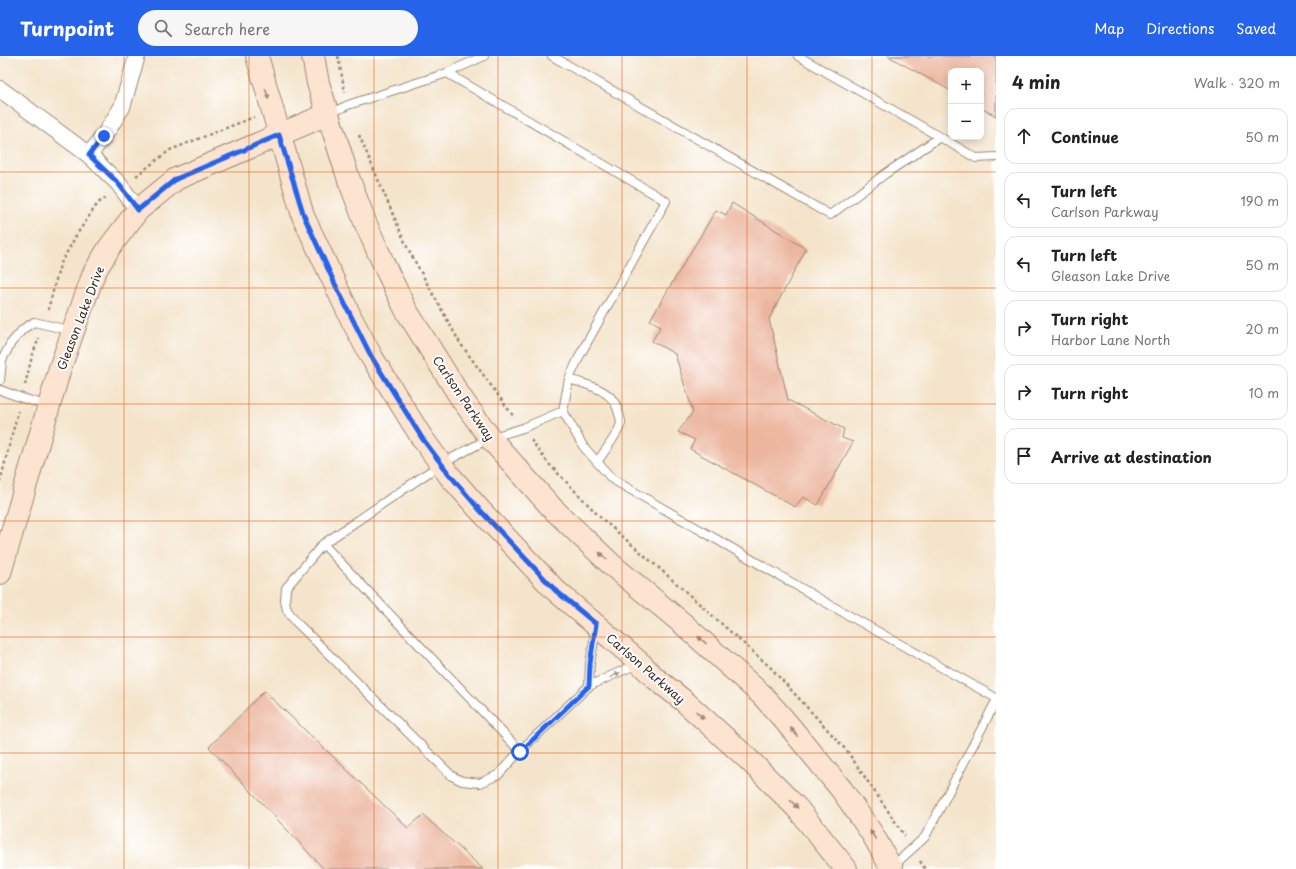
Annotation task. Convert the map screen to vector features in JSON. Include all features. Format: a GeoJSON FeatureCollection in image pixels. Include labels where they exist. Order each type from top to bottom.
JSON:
{"type":"FeatureCollection","features":[{"type":"Feature","properties":{"kind":"main road","name":"Carlson Parkway"},"geometry":{"type":"LineString","coordinates":[[257,56],[304,216],[352,320],[371,356],[422,438],[441,464],[478,508],[555,590],[596,624],[655,678],[684,701],[776,785],[797,808],[846,869]]}},
{"type":"Feature","properties":{"kind":"main road","name":"Carlson Parkway"},"geometry":{"type":"LineString","coordinates":[[314,56],[318,83],[348,177],[365,222],[403,304],[461,398],[490,438],[553,509],[608,561],[647,595],[682,622],[762,696],[786,722],[842,790],[873,835],[892,868]]}},
{"type":"Feature","properties":{"kind":"main road","name":"Gleason Lake Drive"},"geometry":{"type":"LineString","coordinates":[[0,573],[60,368],[94,273],[109,248],[138,210],[176,179],[328,114]]}},
{"type":"Feature","properties":{"kind":"street"},"geometry":{"type":"LineString","coordinates":[[89,155],[104,136],[122,107],[137,56]]}},
{"type":"Feature","properties":{"kind":"street"},"geometry":{"type":"LineString","coordinates":[[0,89],[89,155],[118,183],[138,210]]}},
{"type":"Feature","properties":{"kind":"lane"},"geometry":{"type":"LineString","coordinates":[[328,114],[348,105],[447,73],[484,56]]}},
{"type":"Feature","properties":{"kind":"lane"},"geometry":{"type":"LineString","coordinates":[[552,56],[830,215],[885,174],[940,137]]}},
{"type":"Feature","properties":{"kind":"lane"},"geometry":{"type":"LineString","coordinates":[[798,56],[976,158],[996,157]]}},
{"type":"Feature","properties":{"kind":"lane"},"geometry":{"type":"LineString","coordinates":[[447,73],[666,201],[580,355],[569,379],[563,411],[583,446],[612,480],[996,699],[925,837],[892,868]]}},
{"type":"Feature","properties":{"kind":"lane"},"geometry":{"type":"LineString","coordinates":[[0,380],[2,360],[11,343],[23,329],[34,322],[73,331]]}},
{"type":"Feature","properties":{"kind":"lane"},"geometry":{"type":"LineString","coordinates":[[569,379],[608,393],[618,409],[621,424],[597,462]]}},
{"type":"Feature","properties":{"kind":"lane"},"geometry":{"type":"LineString","coordinates":[[0,390],[49,406]]}},
{"type":"Feature","properties":{"kind":"lane"},"geometry":{"type":"LineString","coordinates":[[563,411],[523,428],[490,438],[441,464],[323,544],[286,588],[285,601],[287,610],[296,622],[452,776],[462,781],[480,783],[498,775],[589,686],[640,663]]}},
{"type":"Feature","properties":{"kind":"lane"},"geometry":{"type":"LineString","coordinates":[[323,544],[520,752]]}},
{"type":"Feature","properties":{"kind":"lane"},"geometry":{"type":"LineString","coordinates":[[589,686],[590,664],[596,624]]}},
{"type":"Feature","properties":{"kind":"building"},"geometry":{"type":"Polygon","coordinates":[[[888,56],[996,56],[996,116],[984,110],[984,68],[948,68],[948,89],[888,56]]]}},
{"type":"Feature","properties":{"kind":"building"},"geometry":{"type":"Polygon","coordinates":[[[732,203],[806,249],[769,319],[788,400],[844,429],[842,438],[853,442],[818,505],[803,497],[795,507],[690,449],[695,440],[678,432],[693,412],[675,354],[652,341],[661,326],[650,320],[716,210],[726,215],[732,203]]]}},
{"type":"Feature","properties":{"kind":"building"},"geometry":{"type":"Polygon","coordinates":[[[264,691],[408,828],[423,815],[483,869],[324,869],[209,747],[264,691]]]}},
{"type":"Feature","properties":{"kind":"route"},"geometry":{"type":"LineString","coordinates":[[104,136],[89,155],[118,183],[138,210],[176,179],[279,135],[304,216],[334,282],[371,356],[422,438],[449,474],[478,508],[555,590],[596,624],[590,664],[589,686],[520,752]]}}]}
